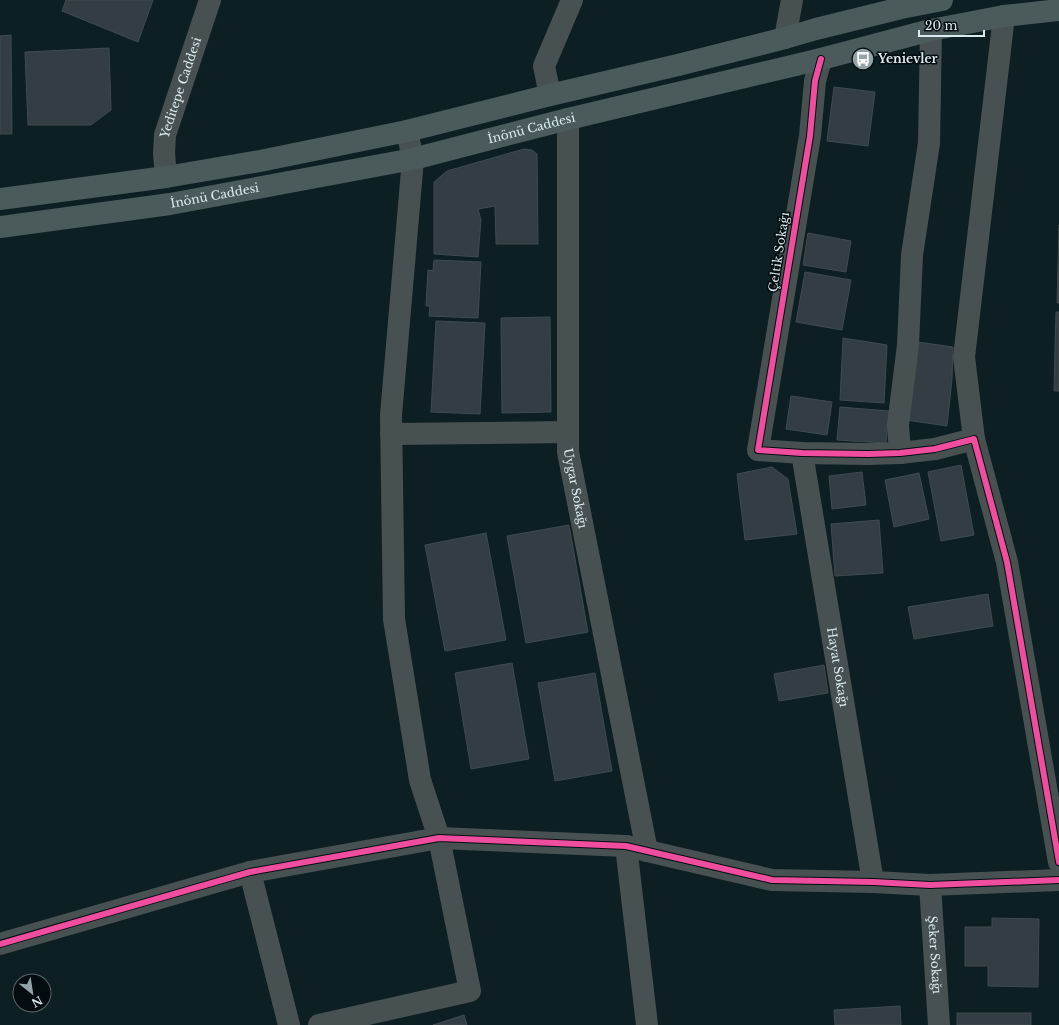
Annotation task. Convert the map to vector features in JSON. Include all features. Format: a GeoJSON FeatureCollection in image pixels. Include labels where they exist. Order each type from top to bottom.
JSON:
{"type":"FeatureCollection","features":[{"type":"Feature","properties":{"kind":"main road"},"geometry":{"type":"LineString","coordinates":[[0,199],[166,177],[260,161],[407,130],[785,38],[901,8],[942,0]]}},
{"type":"Feature","properties":{"kind":"main road","name":"İnönü Caddesi"},"geometry":{"type":"LineString","coordinates":[[0,227],[170,204],[413,159],[568,119],[931,30],[1004,16],[1059,10]]}},
{"type":"Feature","properties":{"kind":"main road"},"geometry":{"type":"LineString","coordinates":[[816,29],[821,58]]}},
{"type":"Feature","properties":{"kind":"main road"},"geometry":{"type":"LineString","coordinates":[[260,161],[263,187]]}},
{"type":"Feature","properties":{"kind":"main road"},"geometry":{"type":"LineString","coordinates":[[48,192],[51,221]]}},
{"type":"Feature","properties":{"kind":"street","name":"Yeditepe Caddesi"},"geometry":{"type":"LineString","coordinates":[[166,177],[164,153],[165,135],[210,0]]}},
{"type":"Feature","properties":{"kind":"street"},"geometry":{"type":"LineString","coordinates":[[550,95],[544,66],[572,0]]}},
{"type":"Feature","properties":{"kind":"street"},"geometry":{"type":"LineString","coordinates":[[785,38],[792,0]]}},
{"type":"Feature","properties":{"kind":"street"},"geometry":{"type":"LineString","coordinates":[[1004,16],[964,357],[974,439],[1006,562],[1059,862]]}},
{"type":"Feature","properties":{"kind":"street"},"geometry":{"type":"LineString","coordinates":[[900,453],[898,425],[908,345],[912,255],[929,143],[931,30]]}},
{"type":"Feature","properties":{"kind":"street","name":"Çeltik Sokağı"},"geometry":{"type":"LineString","coordinates":[[802,453],[758,450],[810,136],[815,81],[821,58]]}},
{"type":"Feature","properties":{"kind":"street","name":"Uygar Sokağı"},"geometry":{"type":"LineString","coordinates":[[568,119],[568,452],[647,851]]}},
{"type":"Feature","properties":{"kind":"street"},"geometry":{"type":"LineString","coordinates":[[319,1025],[470,991],[439,838],[420,780],[394,619],[391,415],[413,159],[407,130]]}},
{"type":"Feature","properties":{"kind":"street"},"geometry":{"type":"LineString","coordinates":[[391,434],[568,432]]}},
{"type":"Feature","properties":{"kind":"street"},"geometry":{"type":"LineString","coordinates":[[802,453],[900,453],[935,449],[974,439]]}},
{"type":"Feature","properties":{"kind":"street","name":"Hayat Sokağı"},"geometry":{"type":"LineString","coordinates":[[802,453],[873,882]]}},
{"type":"Feature","properties":{"kind":"street"},"geometry":{"type":"LineString","coordinates":[[0,944],[250,872],[439,838],[626,846],[772,880],[930,885],[1059,880]]}},
{"type":"Feature","properties":{"kind":"street"},"geometry":{"type":"LineString","coordinates":[[626,846],[647,1025]]}},
{"type":"Feature","properties":{"kind":"street"},"geometry":{"type":"LineString","coordinates":[[250,872],[289,1025]]}},
{"type":"Feature","properties":{"kind":"street","name":"Şeker Sokağı"},"geometry":{"type":"LineString","coordinates":[[930,885],[939,1025]]}},
{"type":"Feature","properties":{"kind":"building"},"geometry":{"type":"Polygon","coordinates":[[[66,0],[153,0],[138,42],[62,11],[66,0]]]}},
{"type":"Feature","properties":{"kind":"building"},"geometry":{"type":"Polygon","coordinates":[[[11,35],[12,134],[0,134],[0,36],[11,35]]]}},
{"type":"Feature","properties":{"kind":"building"},"geometry":{"type":"Polygon","coordinates":[[[109,48],[111,110],[91,125],[28,125],[25,52],[109,48]]]}},
{"type":"Feature","properties":{"kind":"building"},"geometry":{"type":"Polygon","coordinates":[[[834,87],[875,92],[868,146],[827,141],[834,87]]]}},
{"type":"Feature","properties":{"kind":"building"},"geometry":{"type":"Polygon","coordinates":[[[524,149],[532,150],[537,154],[538,244],[496,244],[495,206],[478,209],[481,220],[478,257],[434,254],[434,182],[447,171],[524,149]]]}},
{"type":"Feature","properties":{"kind":"building"},"geometry":{"type":"Polygon","coordinates":[[[1059,225],[1059,303],[1057,303],[1059,225]]]}},
{"type":"Feature","properties":{"kind":"building"},"geometry":{"type":"Polygon","coordinates":[[[808,233],[851,241],[846,272],[803,265],[808,233]]]}},
{"type":"Feature","properties":{"kind":"building"},"geometry":{"type":"Polygon","coordinates":[[[434,260],[481,262],[478,318],[429,316],[430,306],[426,306],[428,270],[433,271],[434,260]]]}},
{"type":"Feature","properties":{"kind":"building"},"geometry":{"type":"Polygon","coordinates":[[[805,272],[851,280],[842,330],[796,322],[805,272]]]}},
{"type":"Feature","properties":{"kind":"building"},"geometry":{"type":"Polygon","coordinates":[[[1056,312],[1059,312],[1059,391],[1054,391],[1056,312]]]}},
{"type":"Feature","properties":{"kind":"building"},"geometry":{"type":"Polygon","coordinates":[[[550,317],[551,412],[502,413],[501,318],[550,317]]]}},
{"type":"Feature","properties":{"kind":"building"},"geometry":{"type":"Polygon","coordinates":[[[436,321],[485,323],[480,414],[431,412],[436,321]]]}},
{"type":"Feature","properties":{"kind":"building"},"geometry":{"type":"Polygon","coordinates":[[[843,338],[887,345],[884,403],[840,400],[843,338]]]}},
{"type":"Feature","properties":{"kind":"building"},"geometry":{"type":"Polygon","coordinates":[[[918,342],[953,347],[952,379],[947,426],[906,420],[918,342]]]}},
{"type":"Feature","properties":{"kind":"building"},"geometry":{"type":"Polygon","coordinates":[[[791,396],[832,402],[827,435],[786,429],[791,396]]]}},
{"type":"Feature","properties":{"kind":"building"},"geometry":{"type":"Polygon","coordinates":[[[840,407],[889,411],[886,443],[837,440],[840,407]]]}},
{"type":"Feature","properties":{"kind":"building"},"geometry":{"type":"Polygon","coordinates":[[[961,465],[974,535],[941,541],[928,472],[961,465]]]}},
{"type":"Feature","properties":{"kind":"building"},"geometry":{"type":"Polygon","coordinates":[[[772,467],[788,479],[797,534],[745,540],[737,474],[772,467]]]}},
{"type":"Feature","properties":{"kind":"building"},"geometry":{"type":"Polygon","coordinates":[[[862,472],[866,505],[832,509],[829,476],[862,472]]]}},
{"type":"Feature","properties":{"kind":"building"},"geometry":{"type":"Polygon","coordinates":[[[919,473],[929,519],[894,527],[885,480],[919,473]]]}},
{"type":"Feature","properties":{"kind":"building"},"geometry":{"type":"Polygon","coordinates":[[[879,520],[883,573],[835,576],[831,524],[879,520]]]}},
{"type":"Feature","properties":{"kind":"building"},"geometry":{"type":"Polygon","coordinates":[[[569,525],[588,632],[526,643],[507,536],[569,525]]]}},
{"type":"Feature","properties":{"kind":"building"},"geometry":{"type":"Polygon","coordinates":[[[486,533],[506,640],[445,651],[425,545],[486,533]]]}},
{"type":"Feature","properties":{"kind":"building"},"geometry":{"type":"Polygon","coordinates":[[[988,594],[993,626],[914,639],[908,607],[988,594]]]}},
{"type":"Feature","properties":{"kind":"building"},"geometry":{"type":"Polygon","coordinates":[[[512,663],[529,759],[471,769],[455,673],[512,663]]]}},
{"type":"Feature","properties":{"kind":"building"},"geometry":{"type":"Polygon","coordinates":[[[824,665],[828,693],[779,701],[774,674],[824,665]]]}},
{"type":"Feature","properties":{"kind":"building"},"geometry":{"type":"Polygon","coordinates":[[[595,673],[612,771],[555,781],[538,683],[595,673]]]}},
{"type":"Feature","properties":{"kind":"building"},"geometry":{"type":"Polygon","coordinates":[[[992,918],[1039,919],[1038,987],[988,986],[988,966],[965,966],[965,927],[992,927],[992,918]]]}},
{"type":"Feature","properties":{"kind":"building"},"geometry":{"type":"Polygon","coordinates":[[[900,1006],[901,1025],[835,1025],[834,1010],[900,1006]]]}},
{"type":"Feature","properties":{"kind":"building"},"geometry":{"type":"Polygon","coordinates":[[[957,1013],[1031,1013],[1031,1025],[957,1025],[957,1013]]]}},
{"type":"Feature","properties":{"kind":"building"},"geometry":{"type":"Polygon","coordinates":[[[464,1015],[467,1025],[433,1025],[464,1015]]]}},
{"type":"Feature","properties":{"kind":"cycle path"},"geometry":{"type":"LineString","coordinates":[[821,59],[815,81],[810,136],[758,450],[802,453],[900,453],[935,449],[974,439],[1007,562],[1059,862]]}},
{"type":"Feature","properties":{"kind":"cycle path"},"geometry":{"type":"LineString","coordinates":[[0,944],[250,872],[439,838],[626,846],[772,880],[930,885],[1059,880]]}},
{"type":"Feature","properties":{"kind":"place","name":"Yenievler"},"geometry":{"type":"Point","coordinates":[863,59]}}]}
